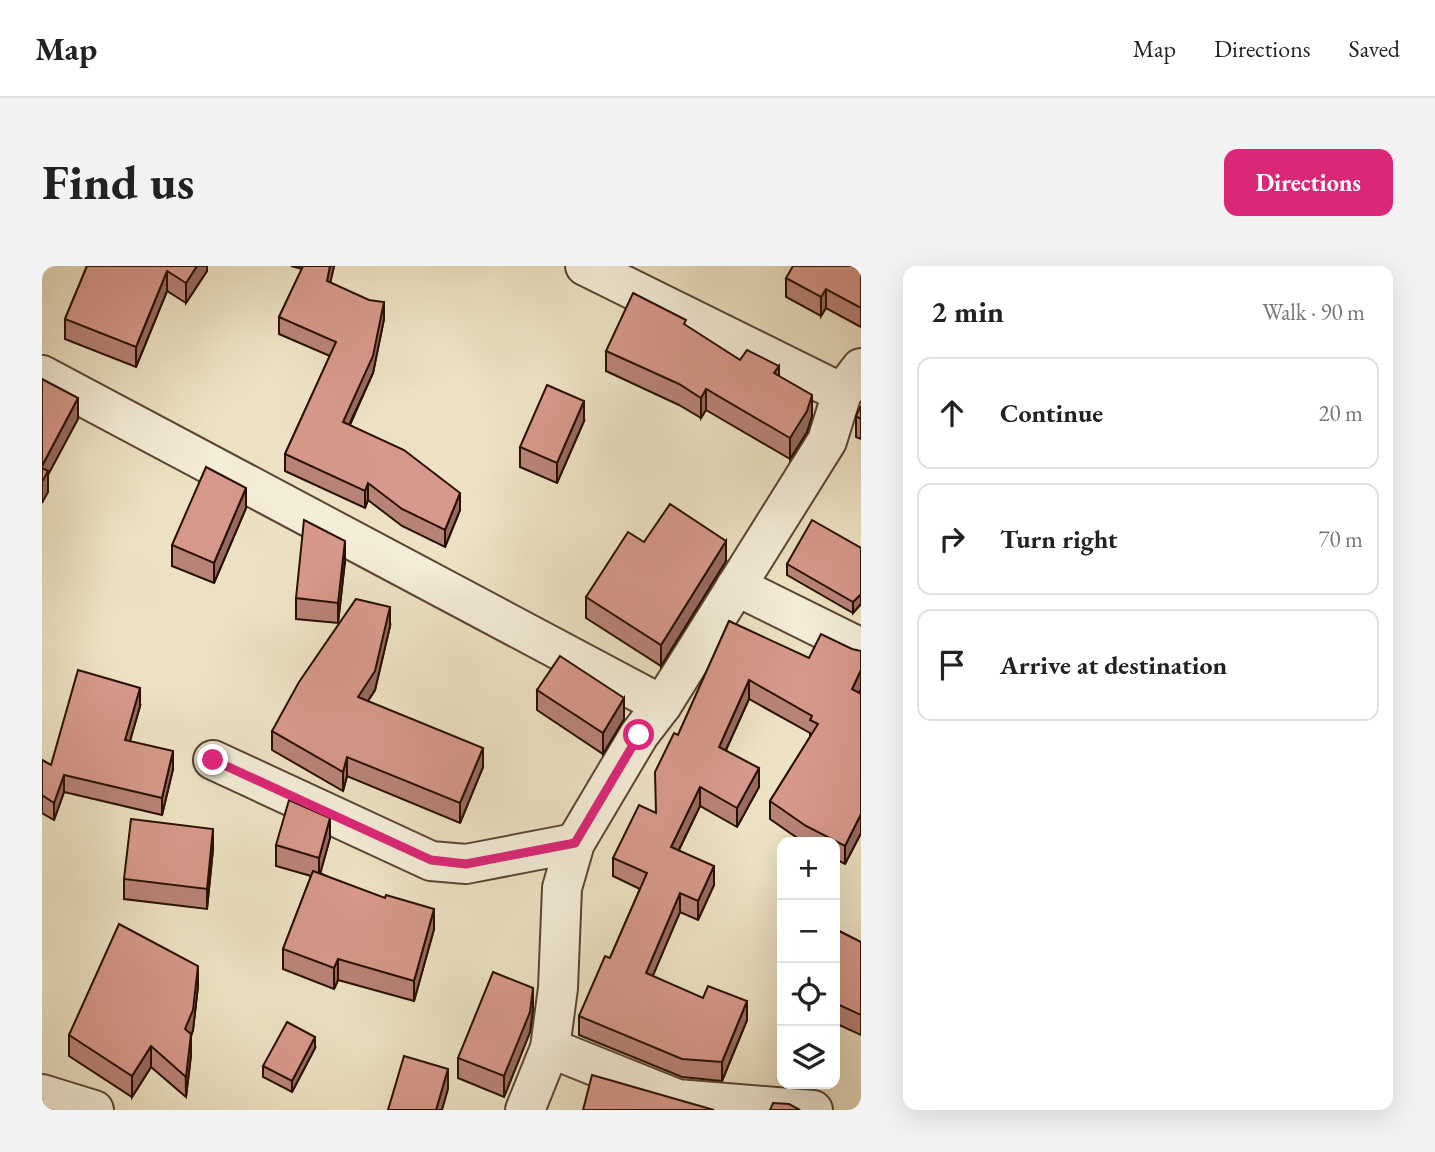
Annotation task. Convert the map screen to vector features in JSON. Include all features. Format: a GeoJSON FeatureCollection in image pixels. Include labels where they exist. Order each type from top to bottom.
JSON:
{"type":"FeatureCollection","features":[{"type":"Feature","properties":{"kind":"street"},"geometry":{"type":"LineString","coordinates":[[525,1110],[550,1048],[558,988],[562,888],[575,843],[639,735],[662,705],[827,441],[852,380],[585,266]]}},
{"type":"Feature","properties":{"kind":"street"},"geometry":{"type":"LineString","coordinates":[[42,376],[662,705]]}},
{"type":"Feature","properties":{"kind":"street"},"geometry":{"type":"LineString","coordinates":[[736,586],[861,648]]}},
{"type":"Feature","properties":{"kind":"street"},"geometry":{"type":"LineString","coordinates":[[213,760],[440,863],[466,864],[575,843]]}},
{"type":"Feature","properties":{"kind":"street"},"geometry":{"type":"LineString","coordinates":[[550,1048],[677,1099],[813,1110]]}},
{"type":"Feature","properties":{"kind":"street"},"geometry":{"type":"LineString","coordinates":[[42,1094],[94,1110]]}},
{"type":"Feature","properties":{"kind":"building"},"geometry":{"type":"Polygon","coordinates":[[[87,266],[197,266],[186,283],[167,271],[136,347],[65,319],[87,266]]]}},
{"type":"Feature","properties":{"kind":"building"},"geometry":{"type":"Polygon","coordinates":[[[303,266],[330,266],[327,281],[369,300],[384,302],[373,356],[343,422],[404,450],[460,493],[445,530],[402,509],[368,483],[365,491],[285,454],[336,342],[279,317],[303,266]]]}},
{"type":"Feature","properties":{"kind":"building"},"geometry":{"type":"Polygon","coordinates":[[[793,266],[861,266],[861,308],[826,289],[821,297],[786,278],[793,266]]]}},
{"type":"Feature","properties":{"kind":"building"},"geometry":{"type":"Polygon","coordinates":[[[633,293],[686,320],[684,324],[740,360],[747,350],[779,366],[774,373],[812,395],[807,411],[790,438],[706,389],[701,398],[679,384],[606,351],[633,293]]]}},
{"type":"Feature","properties":{"kind":"building"},"geometry":{"type":"Polygon","coordinates":[[[42,379],[78,398],[42,466],[42,379]]]}},
{"type":"Feature","properties":{"kind":"building"},"geometry":{"type":"Polygon","coordinates":[[[547,385],[584,401],[557,463],[520,447],[547,385]]]}},
{"type":"Feature","properties":{"kind":"building"},"geometry":{"type":"Polygon","coordinates":[[[861,406],[861,419],[856,416],[861,406]]]}},
{"type":"Feature","properties":{"kind":"building"},"geometry":{"type":"Polygon","coordinates":[[[206,467],[246,488],[214,563],[172,545],[206,467]]]}},
{"type":"Feature","properties":{"kind":"building"},"geometry":{"type":"Polygon","coordinates":[[[42,468],[48,471],[42,482],[42,468]]]}},
{"type":"Feature","properties":{"kind":"building"},"geometry":{"type":"Polygon","coordinates":[[[670,504],[726,541],[661,645],[586,597],[628,532],[644,542],[670,504]]]}},
{"type":"Feature","properties":{"kind":"building"},"geometry":{"type":"Polygon","coordinates":[[[304,520],[345,541],[338,603],[296,598],[304,520]]]}},
{"type":"Feature","properties":{"kind":"building"},"geometry":{"type":"Polygon","coordinates":[[[812,520],[861,548],[861,594],[853,602],[787,564],[812,520]]]}},
{"type":"Feature","properties":{"kind":"building"},"geometry":{"type":"Polygon","coordinates":[[[356,599],[390,607],[375,671],[358,697],[483,748],[460,803],[347,757],[343,772],[272,731],[299,682],[356,599]]]}},
{"type":"Feature","properties":{"kind":"building"},"geometry":{"type":"Polygon","coordinates":[[[729,621],[809,658],[821,634],[861,651],[861,670],[852,689],[861,694],[861,814],[845,846],[840,843],[840,837],[827,837],[806,826],[770,801],[818,724],[810,720],[812,716],[749,680],[719,747],[759,768],[737,808],[700,787],[671,847],[714,866],[698,901],[680,893],[646,973],[703,998],[708,986],[747,1001],[722,1062],[682,1059],[579,1016],[605,956],[610,958],[647,873],[613,858],[639,805],[656,813],[655,772],[674,733],[678,735],[729,621]]]}},
{"type":"Feature","properties":{"kind":"building"},"geometry":{"type":"Polygon","coordinates":[[[560,656],[624,698],[603,733],[537,690],[560,656]]]}},
{"type":"Feature","properties":{"kind":"building"},"geometry":{"type":"Polygon","coordinates":[[[78,670],[140,688],[125,740],[173,751],[162,798],[64,775],[54,803],[42,795],[42,760],[51,765],[78,670]]]}},
{"type":"Feature","properties":{"kind":"building"},"geometry":{"type":"Polygon","coordinates":[[[289,800],[330,818],[319,858],[276,845],[289,800]]]}},
{"type":"Feature","properties":{"kind":"building"},"geometry":{"type":"Polygon","coordinates":[[[131,819],[213,829],[207,889],[124,879],[131,819]]]}},
{"type":"Feature","properties":{"kind":"building"},"geometry":{"type":"Polygon","coordinates":[[[313,871],[385,898],[386,895],[434,909],[414,981],[338,959],[334,968],[283,949],[313,871]]]}},
{"type":"Feature","properties":{"kind":"building"},"geometry":{"type":"Polygon","coordinates":[[[119,924],[198,966],[193,1010],[185,1029],[191,1034],[186,1077],[151,1046],[132,1076],[69,1035],[119,924]]]}},
{"type":"Feature","properties":{"kind":"building"},"geometry":{"type":"Polygon","coordinates":[[[840,932],[861,942],[861,1015],[840,1005],[840,932]]]}},
{"type":"Feature","properties":{"kind":"building"},"geometry":{"type":"Polygon","coordinates":[[[493,972],[533,988],[530,1012],[504,1076],[458,1058],[493,972]]]}},
{"type":"Feature","properties":{"kind":"building"},"geometry":{"type":"Polygon","coordinates":[[[287,1022],[315,1037],[292,1081],[263,1066],[287,1022]]]}},
{"type":"Feature","properties":{"kind":"building"},"geometry":{"type":"Polygon","coordinates":[[[404,1056],[448,1069],[436,1110],[388,1110],[404,1056]]]}},
{"type":"Feature","properties":{"kind":"building"},"geometry":{"type":"Polygon","coordinates":[[[592,1075],[714,1110],[583,1110],[592,1075]]]}},
{"type":"Feature","properties":{"kind":"building"},"geometry":{"type":"Polygon","coordinates":[[[773,1103],[789,1104],[800,1110],[770,1110],[773,1103]]]}},
{"type":"Feature","properties":{"kind":"route"},"geometry":{"type":"LineString","coordinates":[[213,760],[431,860],[466,864],[575,843],[639,735]]}}]}
